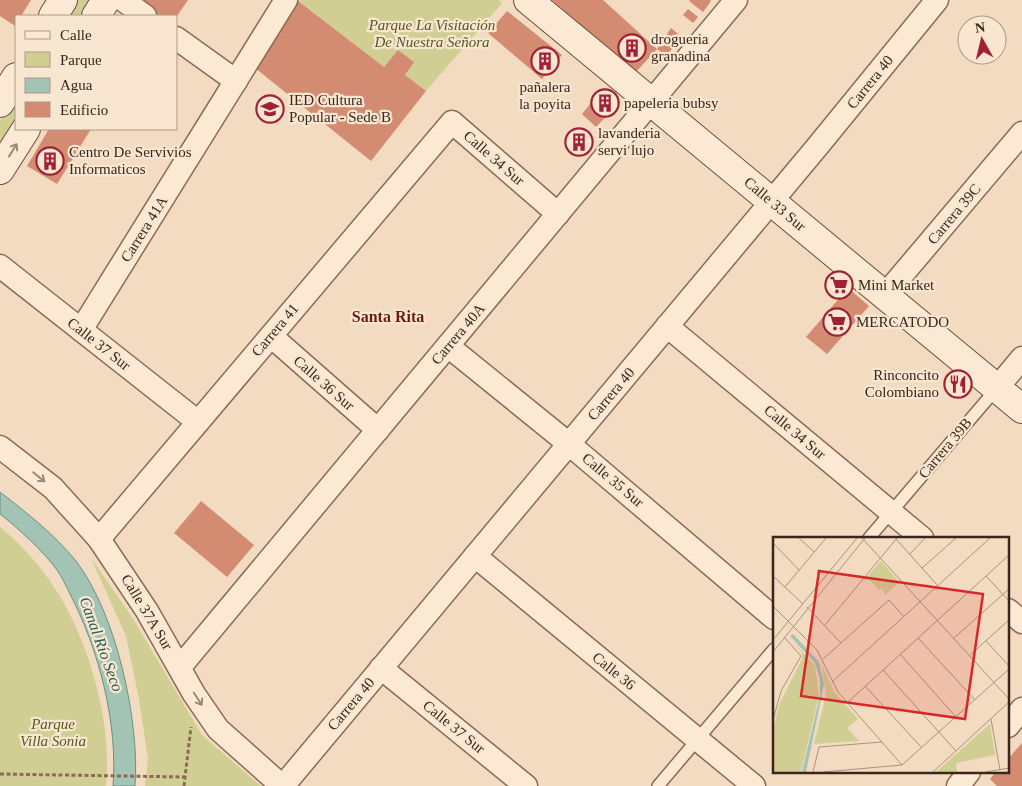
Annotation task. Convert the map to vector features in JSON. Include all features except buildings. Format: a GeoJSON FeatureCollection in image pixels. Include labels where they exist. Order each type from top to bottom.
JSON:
{"type":"FeatureCollection","features":[{"type":"Feature","properties":{"kind":"street"},"geometry":{"type":"LineString","coordinates":[[54,15],[63,0]]}},
{"type":"Feature","properties":{"kind":"street"},"geometry":{"type":"LineString","coordinates":[[97,15],[106,0]]}},
{"type":"Feature","properties":{"kind":"street"},"geometry":{"type":"LineString","coordinates":[[123,0],[144,15]]}},
{"type":"Feature","properties":{"kind":"street","name":"Carrera 41A"},"geometry":{"type":"LineString","coordinates":[[81,330],[286,0]]}},
{"type":"Feature","properties":{"kind":"street","name":"Calle 33 Sur"},"geometry":{"type":"LineString","coordinates":[[528,0],[1022,409]]}},
{"type":"Feature","properties":{"kind":"street","name":"Carrera 40A"},"geometry":{"type":"LineString","coordinates":[[180,667],[736,0]]}},
{"type":"Feature","properties":{"kind":"street","name":"Carrera 40"},"geometry":{"type":"LineString","coordinates":[[282,786],[569,444],[937,0]]}},
{"type":"Feature","properties":{"kind":"street"},"geometry":{"type":"LineString","coordinates":[[178,39],[236,81]]}},
{"type":"Feature","properties":{"kind":"street"},"geometry":{"type":"LineString","coordinates":[[0,103],[15,79]]}},
{"type":"Feature","properties":{"kind":"street","name":"Calle 34 Sur"},"geometry":{"type":"LineString","coordinates":[[452,122],[558,214]]}},
{"type":"Feature","properties":{"kind":"street","name":"Carrera 41"},"geometry":{"type":"LineString","coordinates":[[99,539],[452,122]]}},
{"type":"Feature","properties":{"kind":"street"},"geometry":{"type":"LineString","coordinates":[[0,170],[25,130]]}},
{"type":"Feature","properties":{"kind":"street","name":"Carrera 39C"},"geometry":{"type":"LineString","coordinates":[[885,295],[1022,133]]}},
{"type":"Feature","properties":{"kind":"street","name":"Calle 37 Sur"},"geometry":{"type":"LineString","coordinates":[[0,266],[198,422]]}},
{"type":"Feature","properties":{"kind":"street","name":"Calle 34 Sur"},"geometry":{"type":"LineString","coordinates":[[667,326],[921,537]]}},
{"type":"Feature","properties":{"kind":"street","name":"Calle 36 Sur"},"geometry":{"type":"LineString","coordinates":[[271,336],[378,430]]}},
{"type":"Feature","properties":{"kind":"street","name":"Calle 35 Sur"},"geometry":{"type":"LineString","coordinates":[[448,346],[569,444],[773,617]]}},
{"type":"Feature","properties":{"kind":"street","name":"Carrera 39B"},"geometry":{"type":"LineString","coordinates":[[997,388],[1022,358]]}},
{"type":"Feature","properties":{"kind":"street","name":"Calle 37A Sur"},"geometry":{"type":"LineString","coordinates":[[0,447],[53,488],[99,539],[123,572],[194,694],[218,729],[282,786]]}},
{"type":"Feature","properties":{"kind":"street","name":"Calle 36"},"geometry":{"type":"LineString","coordinates":[[475,556],[754,786]]}},
{"type":"Feature","properties":{"kind":"street"},"geometry":{"type":"LineString","coordinates":[[1010,612],[1022,622]]}},
{"type":"Feature","properties":{"kind":"street","name":"Calle 37 Sur"},"geometry":{"type":"LineString","coordinates":[[382,668],[526,786]]}},
{"type":"Feature","properties":{"kind":"street"},"geometry":{"type":"LineString","coordinates":[[1010,724],[1022,709]]}},
{"type":"Feature","properties":{"kind":"lane","name":"Carrera 39B"},"geometry":{"type":"LineString","coordinates":[[869,537],[997,388]]}},
{"type":"Feature","properties":{"kind":"lane"},"geometry":{"type":"LineString","coordinates":[[658,786],[773,650]]}},
{"type":"Feature","properties":{"kind":"path"},"geometry":{"type":"LineString","coordinates":[[184,786],[194,694]]}},
{"type":"Feature","properties":{"kind":"path"},"geometry":{"type":"LineString","coordinates":[[0,774],[185,777]]}},
{"type":"Feature","properties":{"kind":"green space"},"geometry":{"type":"Polygon","coordinates":[[[75,0],[92,0],[83,15],[66,15],[75,0]]]}},
{"type":"Feature","properties":{"kind":"green space","name":"Parque La Visitación De Nuestra Señora"},"geometry":{"type":"Polygon","coordinates":[[[298,0],[499,0],[502,3],[426,91],[405,75],[414,62],[398,50],[384,67],[298,0]]]}},
{"type":"Feature","properties":{"kind":"green space"},"geometry":{"type":"Polygon","coordinates":[[[15,97],[15,124],[0,148],[0,121],[15,97]]]}},
{"type":"Feature","properties":{"kind":"green space","name":"Parque Villa Sonia"},"geometry":{"type":"Polygon","coordinates":[[[0,527],[35,561],[49,580],[62,599],[82,641],[97,688],[102,712],[107,749],[106,786],[0,786],[0,527]]]}},
{"type":"Feature","properties":{"kind":"green space"},"geometry":{"type":"Polygon","coordinates":[[[91,558],[132,617],[202,735],[261,786],[145,786],[148,759],[139,699],[126,636],[91,558]]]}},
{"type":"Feature","properties":{"kind":"water","name":"Canal Río Seco"},"geometry":{"type":"Polygon","coordinates":[[[0,492],[40,524],[68,551],[90,583],[103,609],[114,638],[129,700],[134,731],[135,786],[113,786],[114,762],[109,712],[98,663],[80,616],[52,563],[30,540],[0,514],[0,492]]]}},
{"type":"Feature","properties":{"kind":"place","name":"drogueria granadina"},"geometry":{"type":"Point","coordinates":[632,48]}},
{"type":"Feature","properties":{"kind":"place","name":"pañalera la poyita"},"geometry":{"type":"Point","coordinates":[545,61]}},
{"type":"Feature","properties":{"kind":"place","name":"papeleria bubsy"},"geometry":{"type":"Point","coordinates":[605,103]}},
{"type":"Feature","properties":{"kind":"place","name":"IED Cultura Popular - Sede B"},"geometry":{"type":"Point","coordinates":[270,109]}},
{"type":"Feature","properties":{"kind":"place","name":"lavanderia servi lujo"},"geometry":{"type":"Point","coordinates":[579,142]}},
{"type":"Feature","properties":{"kind":"place","name":"Centro De Servivios Informaticos"},"geometry":{"type":"Point","coordinates":[50,161]}},
{"type":"Feature","properties":{"kind":"place","name":"Mini Market"},"geometry":{"type":"Point","coordinates":[839,285]}},
{"type":"Feature","properties":{"kind":"place","name":"MERCATODO"},"geometry":{"type":"Point","coordinates":[837,322]}},
{"type":"Feature","properties":{"kind":"place","name":"Rinconcito Colombiano"},"geometry":{"type":"Point","coordinates":[958,384]}},
{"type":"Feature","properties":{"kind":"district","name":"Santa Rita"},"geometry":{"type":"Point","coordinates":[388,316]}}]}
